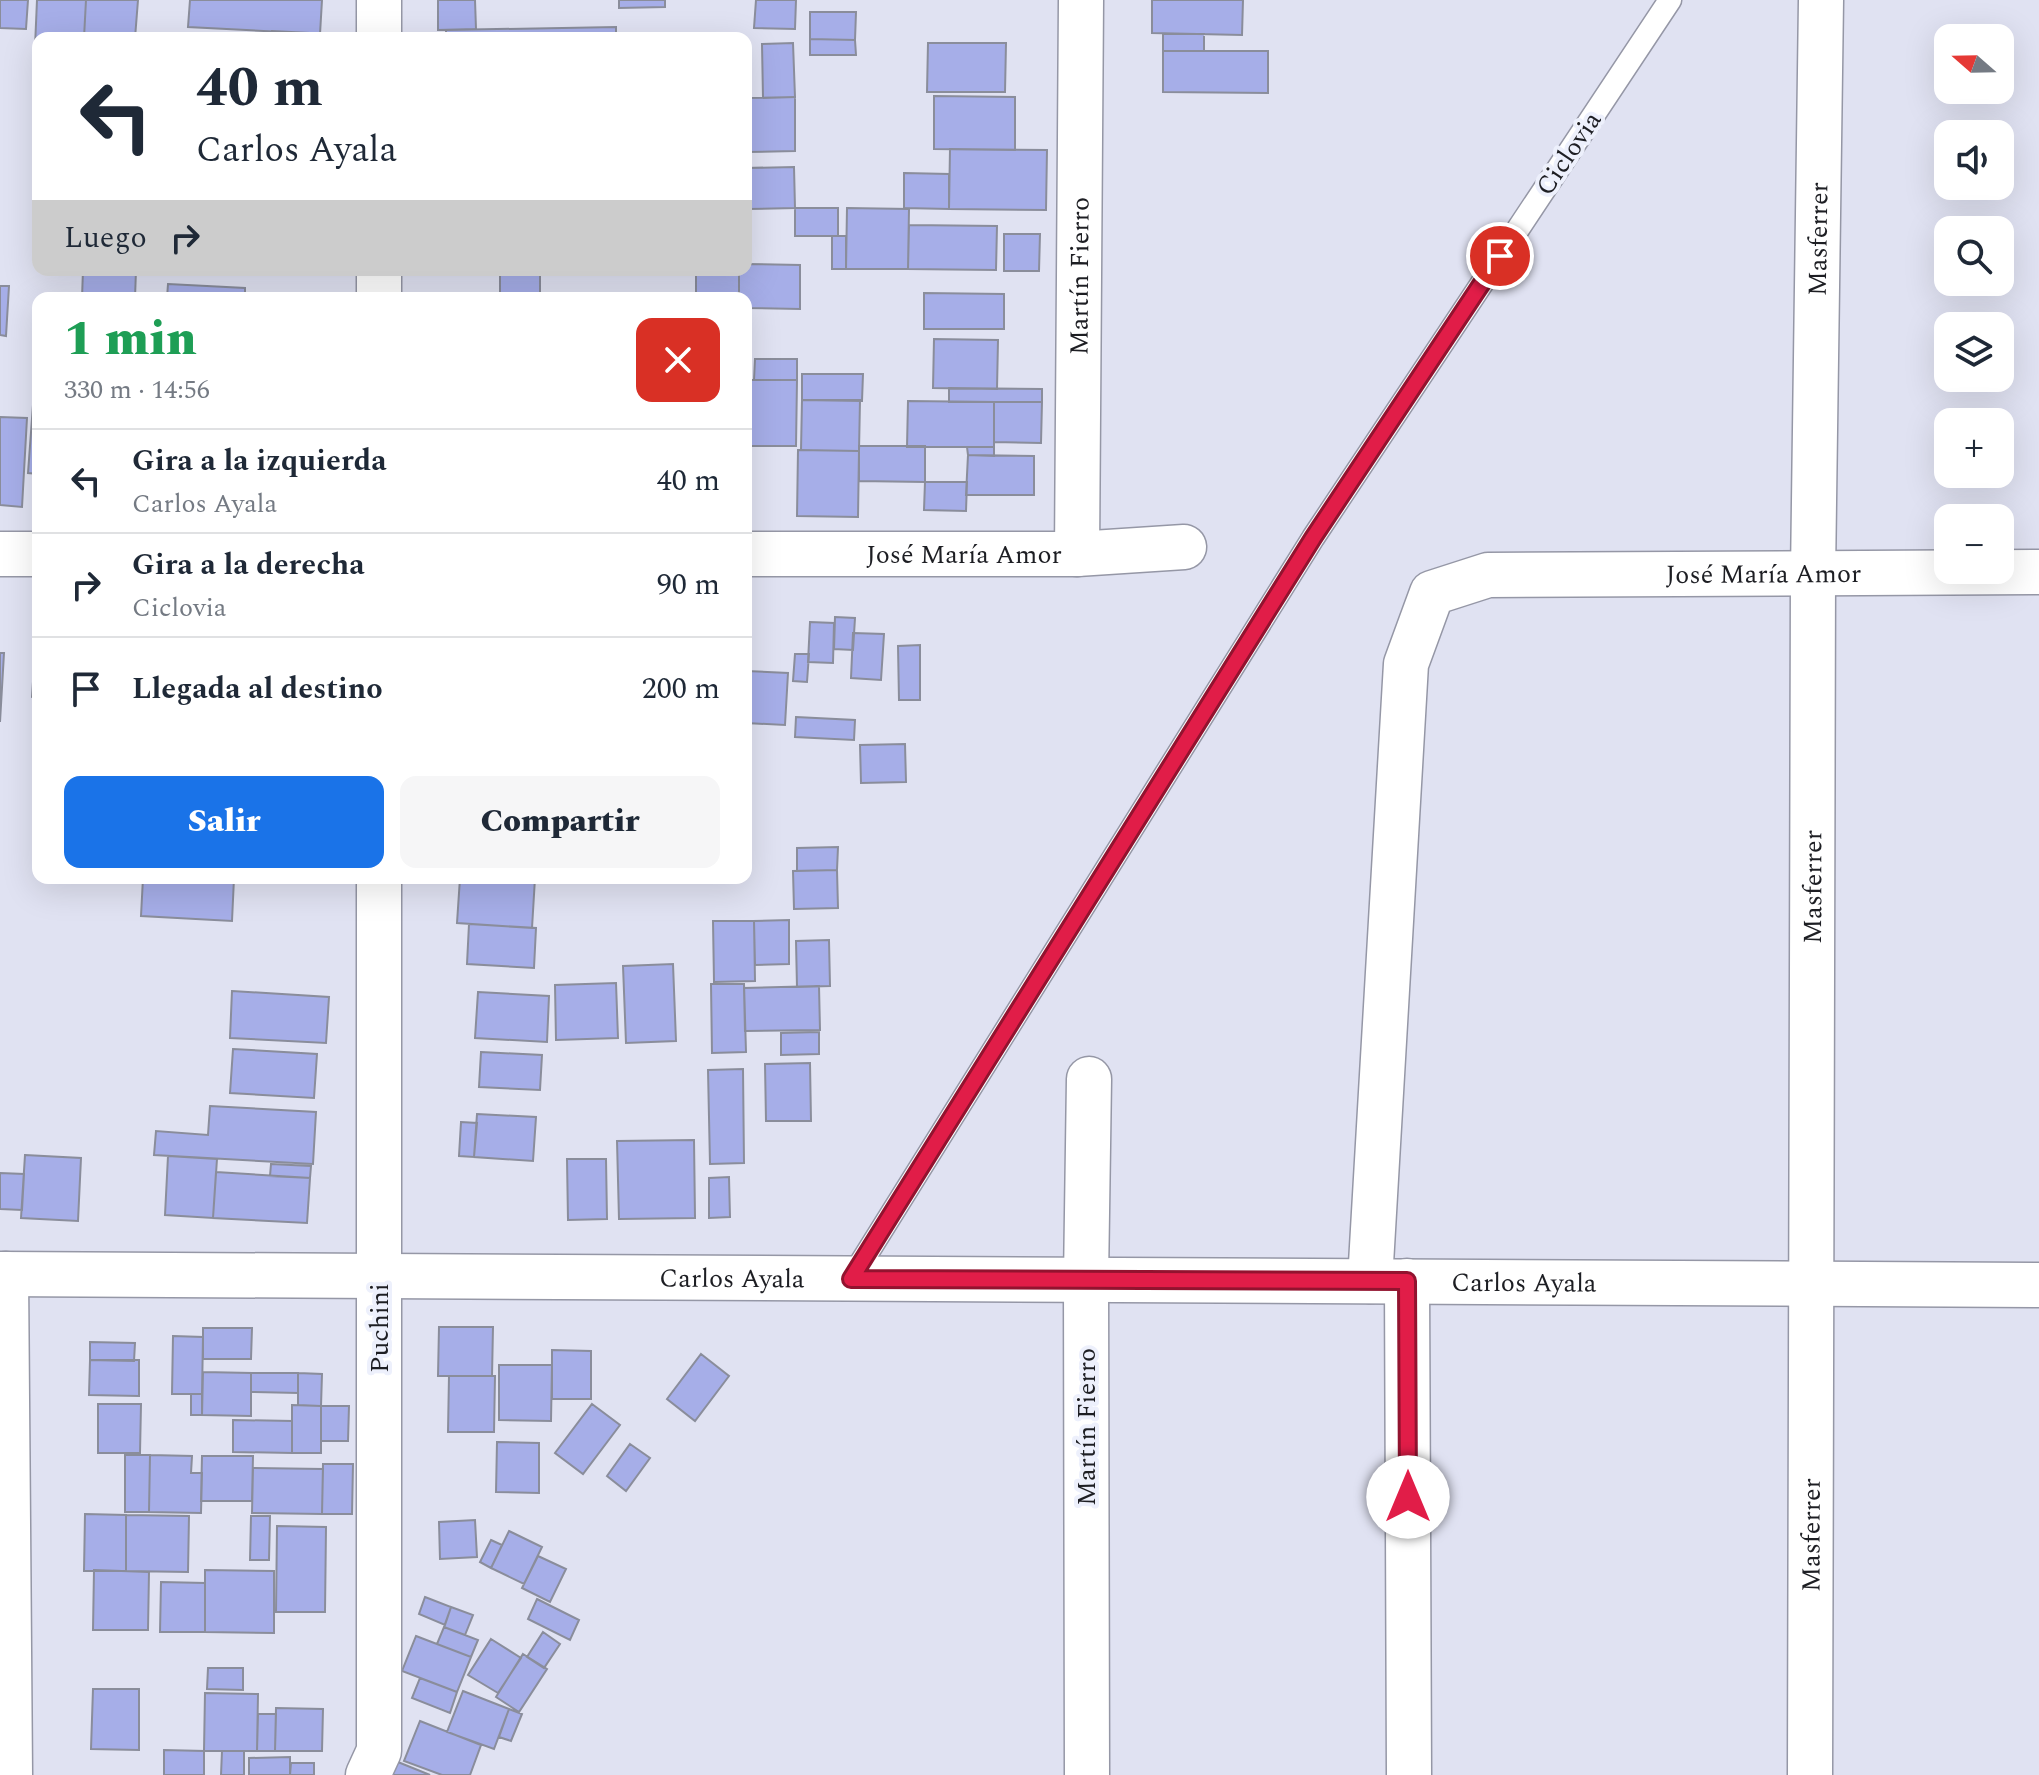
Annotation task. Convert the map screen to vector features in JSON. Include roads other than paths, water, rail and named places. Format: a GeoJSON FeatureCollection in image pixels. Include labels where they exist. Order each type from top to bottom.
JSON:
{"type":"FeatureCollection","features":[{"type":"Feature","properties":{"kind":"street"},"geometry":{"type":"LineString","coordinates":[[379,0],[379,32]]}},
{"type":"Feature","properties":{"kind":"street","name":"Martín Fierro"},"geometry":{"type":"LineString","coordinates":[[1077,554],[1081,0]]}},
{"type":"Feature","properties":{"kind":"street","name":"Masferrer"},"geometry":{"type":"LineString","coordinates":[[1810,1775],[1813,574],[1821,0]]}},
{"type":"Feature","properties":{"kind":"street","name":"José María Amor"},"geometry":{"type":"LineString","coordinates":[[752,554],[1077,554],[1184,547]]}},
{"type":"Feature","properties":{"kind":"street"},"geometry":{"type":"LineString","coordinates":[[0,554],[32,554]]}},
{"type":"Feature","properties":{"kind":"street","name":"José María Amor"},"geometry":{"type":"LineString","coordinates":[[1388,1281],[1406,664],[1432,593],[1488,575],[2039,572]]}},
{"type":"Feature","properties":{"kind":"street","name":"Puchini"},"geometry":{"type":"LineString","coordinates":[[368,1775],[379,1751],[379,884]]}},
{"type":"Feature","properties":{"kind":"street","name":"Martín Fierro"},"geometry":{"type":"LineString","coordinates":[[1087,1775],[1086,1280],[1089,1079]]}},
{"type":"Feature","properties":{"kind":"street"},"geometry":{"type":"LineString","coordinates":[[3,1274],[10,1775]]}},
{"type":"Feature","properties":{"kind":"street","name":"Carlos Ayala"},"geometry":{"type":"LineString","coordinates":[[3,1274],[2039,1285]]}},
{"type":"Feature","properties":{"kind":"street"},"geometry":{"type":"LineString","coordinates":[[1388,1281],[1409,1775]]}},
{"type":"Feature","properties":{"kind":"lane","name":"Ciclovia"},"geometry":{"type":"LineString","coordinates":[[851,1279],[1313,538],[1670,0]]}}]}
